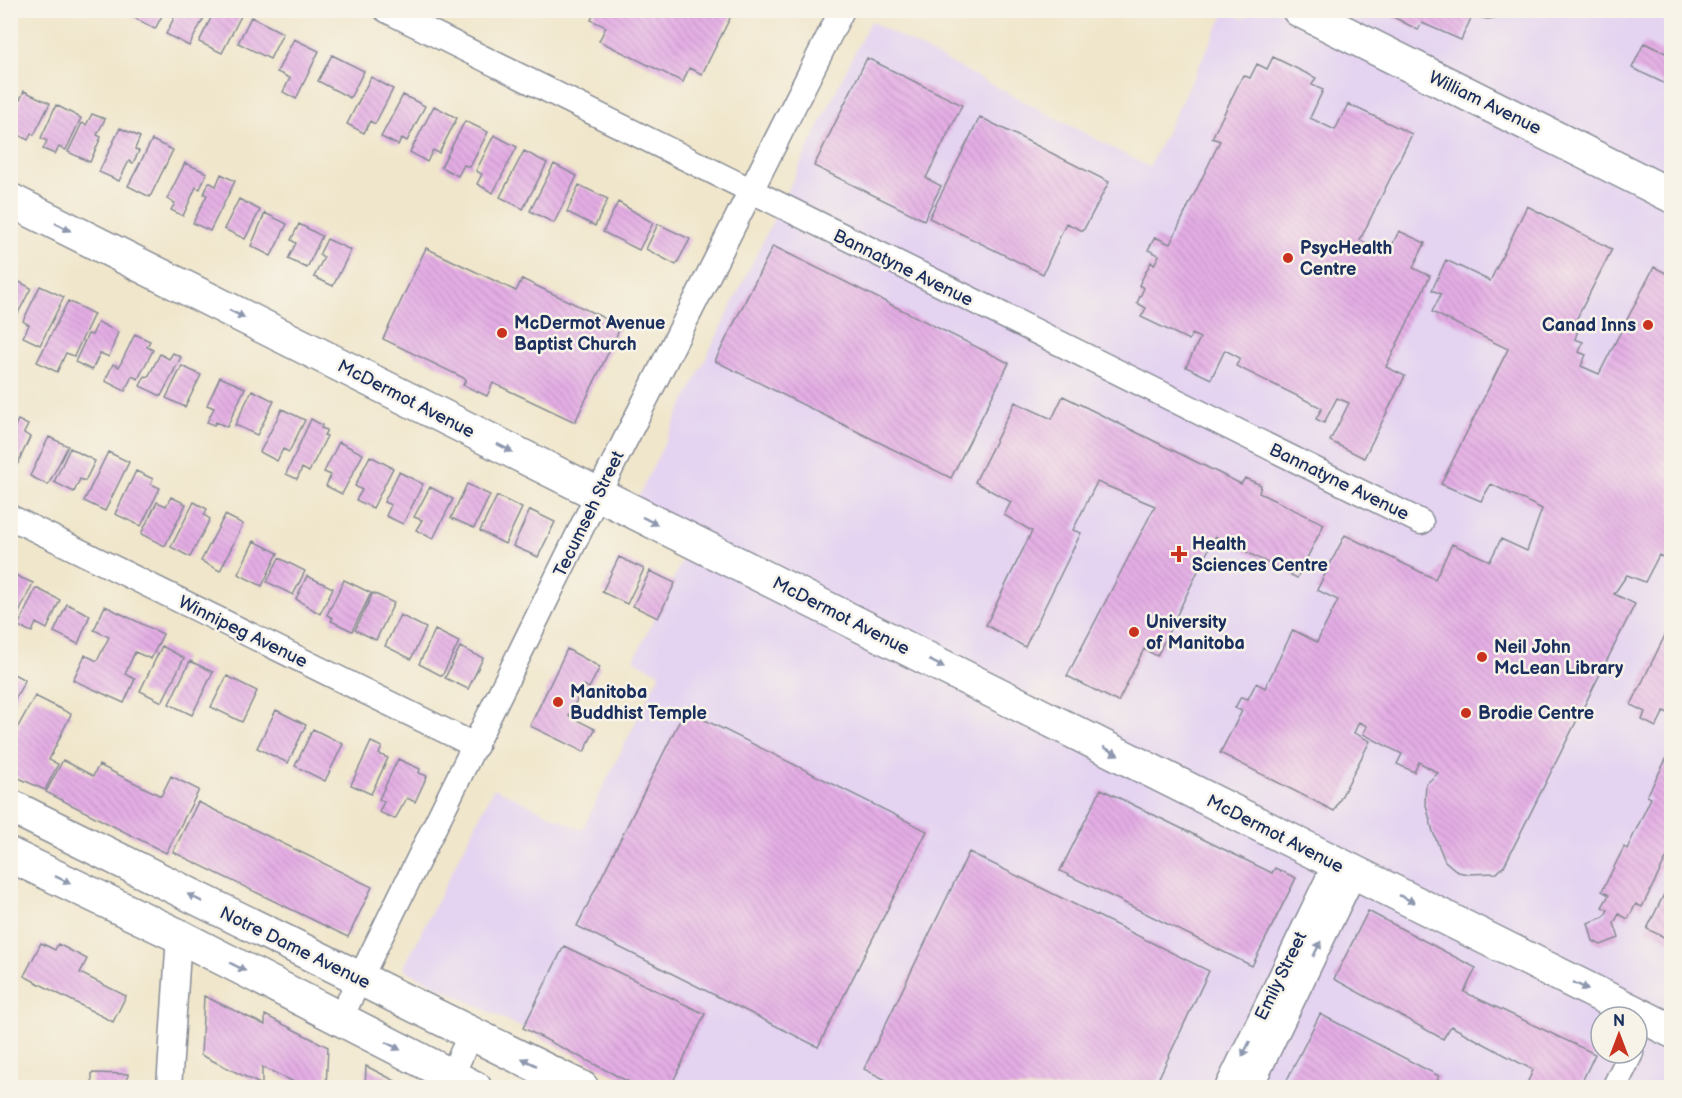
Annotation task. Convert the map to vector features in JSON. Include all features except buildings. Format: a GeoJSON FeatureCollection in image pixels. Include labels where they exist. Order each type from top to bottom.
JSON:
{"type":"FeatureCollection","features":[{"type":"Feature","properties":{"kind":"street","name":"Bannatyne Avenue"},"geometry":{"type":"LineString","coordinates":[[386,10],[1420,522]]}},
{"type":"Feature","properties":{"kind":"street","name":"Tecumseh Street"},"geometry":{"type":"LineString","coordinates":[[340,1019],[598,494],[752,193],[842,10]]}},
{"type":"Feature","properties":{"kind":"street","name":"William Avenue"},"geometry":{"type":"LineString","coordinates":[[1299,10],[1671,196]]}},
{"type":"Feature","properties":{"kind":"street","name":"McDermot Avenue"},"geometry":{"type":"LineString","coordinates":[[10,200],[1345,868],[1652,1030]]}},
{"type":"Feature","properties":{"kind":"street","name":"Winnipeg Avenue"},"geometry":{"type":"LineString","coordinates":[[10,517],[476,746]]}},
{"type":"Feature","properties":{"kind":"street","name":"Notre Dame Avenue"},"geometry":{"type":"LineString","coordinates":[[10,806],[360,981],[582,1088]]}},
{"type":"Feature","properties":{"kind":"street"},"geometry":{"type":"LineString","coordinates":[[10,855],[179,936],[340,1019],[458,1084],[471,1034]]}},
{"type":"Feature","properties":{"kind":"street","name":"Emily Street"},"geometry":{"type":"LineString","coordinates":[[1227,1088],[1345,868]]}},
{"type":"Feature","properties":{"kind":"street","name":"Emily Street"},"geometry":{"type":"LineString","coordinates":[[1250,1088],[1345,868]]}},
{"type":"Feature","properties":{"kind":"street"},"geometry":{"type":"LineString","coordinates":[[169,1088],[179,936]]}},
{"type":"Feature","properties":{"kind":"street"},"geometry":{"type":"LineString","coordinates":[[1614,1088],[1625,1065]]}},
{"type":"Feature","properties":{"kind":"shaded area","name":"Health Sciences Centre"},"geometry":{"type":"Polygon","coordinates":[[[1249,10],[1671,11],[1671,1087],[641,1087],[403,969],[494,788],[582,830],[660,673],[634,660],[692,540],[632,510],[870,21],[1149,167],[1226,11],[1244,19],[1249,10]]]}},
{"type":"Feature","properties":{"kind":"place","name":"PsycHealth Centre"},"geometry":{"type":"Point","coordinates":[1288,258]}},
{"type":"Feature","properties":{"kind":"place","name":"Canad Inns"},"geometry":{"type":"Point","coordinates":[1648,325]}},
{"type":"Feature","properties":{"kind":"place","name":"McDermot Avenue Baptist Church"},"geometry":{"type":"Point","coordinates":[502,333]}},
{"type":"Feature","properties":{"kind":"place","name":"Health Sciences Centre"},"geometry":{"type":"Point","coordinates":[1179,554]}},
{"type":"Feature","properties":{"kind":"place","name":"University of Manitoba"},"geometry":{"type":"Point","coordinates":[1134,632]}},
{"type":"Feature","properties":{"kind":"place","name":"Neil John McLean Library"},"geometry":{"type":"Point","coordinates":[1482,657]}},
{"type":"Feature","properties":{"kind":"place","name":"Manitoba Buddhist Temple"},"geometry":{"type":"Point","coordinates":[558,702]}},
{"type":"Feature","properties":{"kind":"place","name":"Brodie Centre"},"geometry":{"type":"Point","coordinates":[1466,713]}}]}
